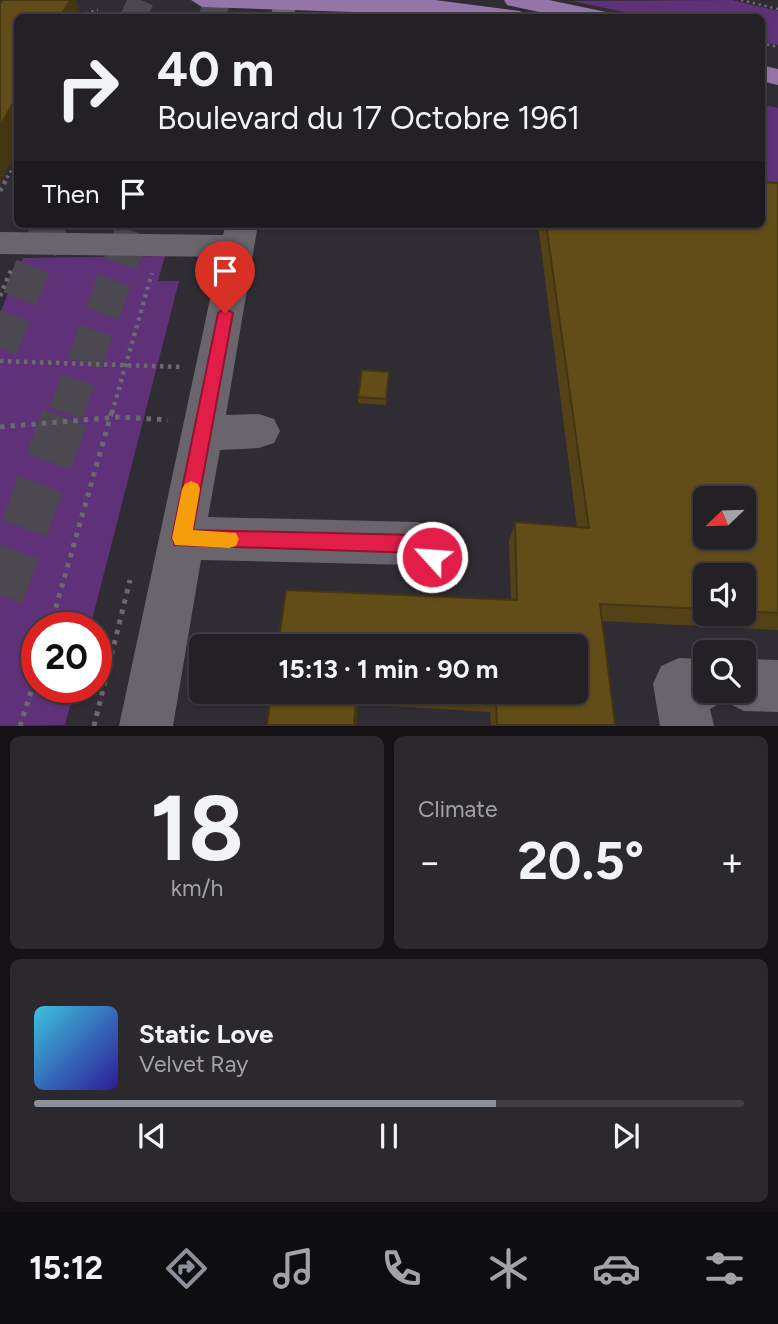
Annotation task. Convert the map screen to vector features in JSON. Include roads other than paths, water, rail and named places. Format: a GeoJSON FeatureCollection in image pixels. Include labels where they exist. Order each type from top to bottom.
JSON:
{"type":"FeatureCollection","features":[{"type":"Feature","properties":{"kind":"main road"},"geometry":{"type":"LineString","coordinates":[[202,0],[284,7],[435,7],[489,14]]}},
{"type":"Feature","properties":{"kind":"main road"},"geometry":{"type":"LineString","coordinates":[[515,0],[565,14]]}},
{"type":"Feature","properties":{"kind":"street"},"geometry":{"type":"LineString","coordinates":[[0,243],[240,235],[192,420],[182,538],[146,726]]}},
{"type":"Feature","properties":{"kind":"street"},"geometry":{"type":"LineString","coordinates":[[192,420],[261,419]]}},
{"type":"Feature","properties":{"kind":"street"},"geometry":{"type":"LineString","coordinates":[[182,538],[418,544],[430,550],[432,557]]}},
{"type":"Feature","properties":{"kind":"street"},"geometry":{"type":"LineString","coordinates":[[687,726],[679,684],[693,685]]}},
{"type":"Feature","properties":{"kind":"street"},"geometry":{"type":"LineString","coordinates":[[756,685],[778,686]]}},
{"type":"Feature","properties":{"kind":"tunnel"},"geometry":{"type":"LineString","coordinates":[[135,14],[141,0]]}},
{"type":"Feature","properties":{"kind":"tunnel"},"geometry":{"type":"LineString","coordinates":[[213,14],[218,0]]}},
{"type":"Feature","properties":{"kind":"tunnel"},"geometry":{"type":"LineString","coordinates":[[0,348],[48,228]]}},
{"type":"Feature","properties":{"kind":"tunnel"},"geometry":{"type":"LineString","coordinates":[[66,413],[134,228]]}},
{"type":"Feature","properties":{"kind":"tunnel"},"geometry":{"type":"LineString","coordinates":[[0,595],[67,411]]}}]}
